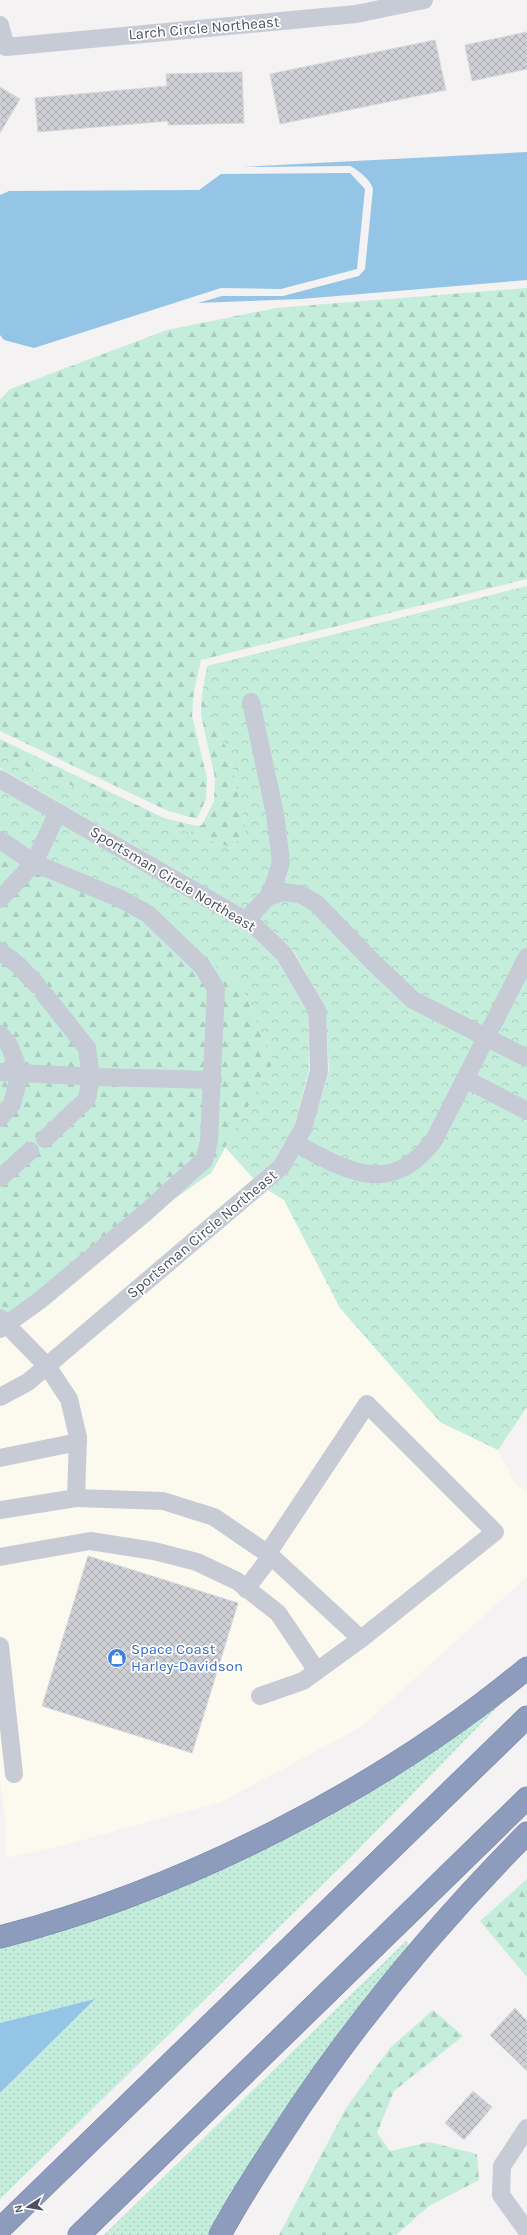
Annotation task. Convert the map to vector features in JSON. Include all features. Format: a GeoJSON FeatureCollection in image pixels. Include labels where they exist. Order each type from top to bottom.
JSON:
{"type":"FeatureCollection","features":[{"type":"Feature","properties":{"kind":"highway"},"geometry":{"type":"LineString","coordinates":[[0,1937],[32,1929],[136,1894],[250,1844],[356,1788],[443,1731],[527,1668]]}},
{"type":"Feature","properties":{"kind":"highway"},"geometry":{"type":"LineString","coordinates":[[0,2229],[527,1717]]}},
{"type":"Feature","properties":{"kind":"highway"},"geometry":{"type":"LineString","coordinates":[[79,2235],[527,1798]]}},
{"type":"Feature","properties":{"kind":"highway"},"geometry":{"type":"LineString","coordinates":[[220,2235],[234,2208],[305,2098],[390,1983],[466,1895],[527,1833]]}},
{"type":"Feature","properties":{"kind":"street","name":"Larch Circle Northeast"},"geometry":{"type":"LineString","coordinates":[[0,24],[6,47],[424,0]]}},
{"type":"Feature","properties":{"kind":"street"},"geometry":{"type":"LineString","coordinates":[[246,920],[268,896],[275,882],[281,862],[275,814],[251,702]]}},
{"type":"Feature","properties":{"kind":"street","name":"Sportsman Circle Northeast"},"geometry":{"type":"LineString","coordinates":[[0,779],[254,925],[284,954],[317,1010],[319,1071],[302,1129],[281,1167],[28,1382],[0,1397]]}},
{"type":"Feature","properties":{"kind":"street"},"geometry":{"type":"LineString","coordinates":[[0,899],[34,863],[58,812]]}},
{"type":"Feature","properties":{"kind":"street"},"geometry":{"type":"LineString","coordinates":[[0,840],[34,863],[121,899],[148,914],[202,966],[216,989],[209,1141],[204,1160],[145,1213],[39,1302],[2,1324],[47,1366],[70,1399],[78,1442],[76,1498]]}},
{"type":"Feature","properties":{"kind":"street"},"geometry":{"type":"LineString","coordinates":[[268,896],[283,892],[300,894],[316,903],[413,1000],[485,1038],[527,1058]]}},
{"type":"Feature","properties":{"kind":"street"},"geometry":{"type":"LineString","coordinates":[[0,951],[4,965],[0,970]]}},
{"type":"Feature","properties":{"kind":"street"},"geometry":{"type":"LineString","coordinates":[[0,951],[18,965],[41,990],[87,1048],[91,1077],[87,1099],[44,1139]]}},
{"type":"Feature","properties":{"kind":"street"},"geometry":{"type":"LineString","coordinates":[[295,1143],[344,1169],[360,1174],[377,1175],[396,1171],[408,1166],[422,1156],[434,1140],[527,957]]}},
{"type":"Feature","properties":{"kind":"street"},"geometry":{"type":"LineString","coordinates":[[0,1034],[9,1044],[20,1073],[12,1104],[0,1118]]}},
{"type":"Feature","properties":{"kind":"street"},"geometry":{"type":"LineString","coordinates":[[0,1072],[91,1077],[213,1080]]}},
{"type":"Feature","properties":{"kind":"street"},"geometry":{"type":"LineString","coordinates":[[465,1079],[527,1111]]}},
{"type":"Feature","properties":{"kind":"street"},"geometry":{"type":"LineString","coordinates":[[0,1178],[30,1151]]}},
{"type":"Feature","properties":{"kind":"street"},"geometry":{"type":"LineString","coordinates":[[246,1589],[367,1404],[495,1532],[361,1639],[303,1681],[260,1696]]}},
{"type":"Feature","properties":{"kind":"street"},"geometry":{"type":"LineString","coordinates":[[0,1458],[78,1442]]}},
{"type":"Feature","properties":{"kind":"street"},"geometry":{"type":"LineString","coordinates":[[0,1510],[76,1498],[163,1501],[214,1517],[269,1554],[361,1639]]}},
{"type":"Feature","properties":{"kind":"street"},"geometry":{"type":"LineString","coordinates":[[0,1557],[90,1541],[154,1551],[197,1562],[237,1581],[278,1613],[316,1671]]}},
{"type":"Feature","properties":{"kind":"street"},"geometry":{"type":"LineString","coordinates":[[0,1646],[14,1774]]}},
{"type":"Feature","properties":{"kind":"street"},"geometry":{"type":"LineString","coordinates":[[527,2128],[502,2166],[501,2195],[527,2232]]}},
{"type":"Feature","properties":{"kind":"shaded area"},"geometry":{"type":"Polygon","coordinates":[[[225,1147],[254,1179],[23,1375],[0,1387],[0,1322],[211,1173],[225,1147]]]}},
{"type":"Feature","properties":{"kind":"shaded area"},"geometry":{"type":"Polygon","coordinates":[[[268,1190],[284,1200],[340,1308],[440,1422],[498,1450],[516,1485],[527,1490],[527,1577],[361,1727],[221,1802],[57,1847],[6,1858],[5,1817],[0,1778],[0,1406],[35,1388],[268,1190]]]}},
{"type":"Feature","properties":{"kind":"green space"},"geometry":{"type":"Polygon","coordinates":[[[527,288],[527,579],[201,660],[194,691],[192,716],[207,778],[206,799],[197,819],[168,811],[0,731],[0,400],[10,389],[167,330],[276,308],[527,288]]]}},
{"type":"Feature","properties":{"kind":"green space"},"geometry":{"type":"Polygon","coordinates":[[[527,586],[527,1407],[498,1450],[440,1422],[340,1308],[284,1200],[268,1190],[289,1171],[311,1133],[329,1070],[325,1006],[293,950],[260,918],[0,768],[0,755],[143,816],[232,848],[246,830],[230,756],[202,695],[207,666],[527,586]]]}},
{"type":"Feature","properties":{"kind":"green space"},"geometry":{"type":"Polygon","coordinates":[[[202,695],[230,756],[246,830],[232,848],[143,816],[0,755],[0,739],[164,818],[197,826],[202,825],[214,801],[215,778],[201,715],[202,695]]]}},
{"type":"Feature","properties":{"kind":"green space"},"geometry":{"type":"Polygon","coordinates":[[[0,788],[248,932],[276,959],[308,1012],[309,1070],[294,1127],[273,1162],[254,1179],[225,1147],[274,1061],[241,985],[122,899],[0,838],[0,788]]]}},
{"type":"Feature","properties":{"kind":"green space"},"geometry":{"type":"Polygon","coordinates":[[[0,838],[122,899],[241,985],[274,1061],[211,1173],[0,1322],[0,838]]]}},
{"type":"Feature","properties":{"kind":"green space"},"geometry":{"type":"Polygon","coordinates":[[[511,1693],[349,1859],[0,2199],[0,2093],[94,2000],[0,2023],[0,1943],[121,1905],[511,1693]]]}},
{"type":"Feature","properties":{"kind":"green space"},"geometry":{"type":"Polygon","coordinates":[[[527,1879],[527,1977],[480,1921],[527,1879]]]}},
{"type":"Feature","properties":{"kind":"green space"},"geometry":{"type":"Polygon","coordinates":[[[406,1941],[410,1946],[211,2235],[104,2235],[406,1941]]]}},
{"type":"Feature","properties":{"kind":"green space"},"geometry":{"type":"Polygon","coordinates":[[[433,2010],[463,2036],[394,2091],[377,2133],[390,2151],[429,2142],[477,2154],[479,2180],[429,2206],[396,2235],[279,2235],[346,2108],[390,2048],[433,2010]]]}},
{"type":"Feature","properties":{"kind":"water"},"geometry":{"type":"Polygon","coordinates":[[[527,152],[527,280],[301,299],[198,303],[222,296],[283,296],[359,276],[365,269],[373,189],[370,182],[360,173],[350,166],[242,167],[527,152]]]}},
{"type":"Feature","properties":{"kind":"water"},"geometry":{"type":"Polygon","coordinates":[[[350,173],[365,189],[357,269],[281,289],[221,288],[34,348],[4,340],[0,335],[0,195],[9,191],[199,190],[221,174],[350,173]]]}},
{"type":"Feature","properties":{"kind":"water"},"geometry":{"type":"Polygon","coordinates":[[[95,1999],[0,2093],[0,2023],[95,1999]]]}},
{"type":"Feature","properties":{"kind":"building"},"geometry":{"type":"Polygon","coordinates":[[[527,32],[527,69],[472,81],[465,45],[527,32]]]}},
{"type":"Feature","properties":{"kind":"building"},"geometry":{"type":"Polygon","coordinates":[[[435,40],[446,90],[280,124],[270,74],[435,40]]]}},
{"type":"Feature","properties":{"kind":"building"},"geometry":{"type":"Polygon","coordinates":[[[242,72],[244,123],[168,125],[168,121],[38,132],[35,98],[167,86],[166,74],[242,72]]]}},
{"type":"Feature","properties":{"kind":"building"},"geometry":{"type":"Polygon","coordinates":[[[0,87],[20,99],[0,133],[0,87]]]}},
{"type":"Feature","properties":{"kind":"building"},"geometry":{"type":"Polygon","coordinates":[[[88,1556],[238,1603],[192,1753],[42,1706],[88,1556]]]}},
{"type":"Feature","properties":{"kind":"building"},"geometry":{"type":"Polygon","coordinates":[[[515,2008],[527,2021],[527,2071],[490,2035],[515,2008]]]}},
{"type":"Feature","properties":{"kind":"building"},"geometry":{"type":"Polygon","coordinates":[[[473,2091],[492,2107],[464,2140],[445,2123],[473,2091]]]}},
{"type":"Feature","properties":{"kind":"place","name":"Space Coast Harley-Davidson"},"geometry":{"type":"Point","coordinates":[117,1658]}}]}
